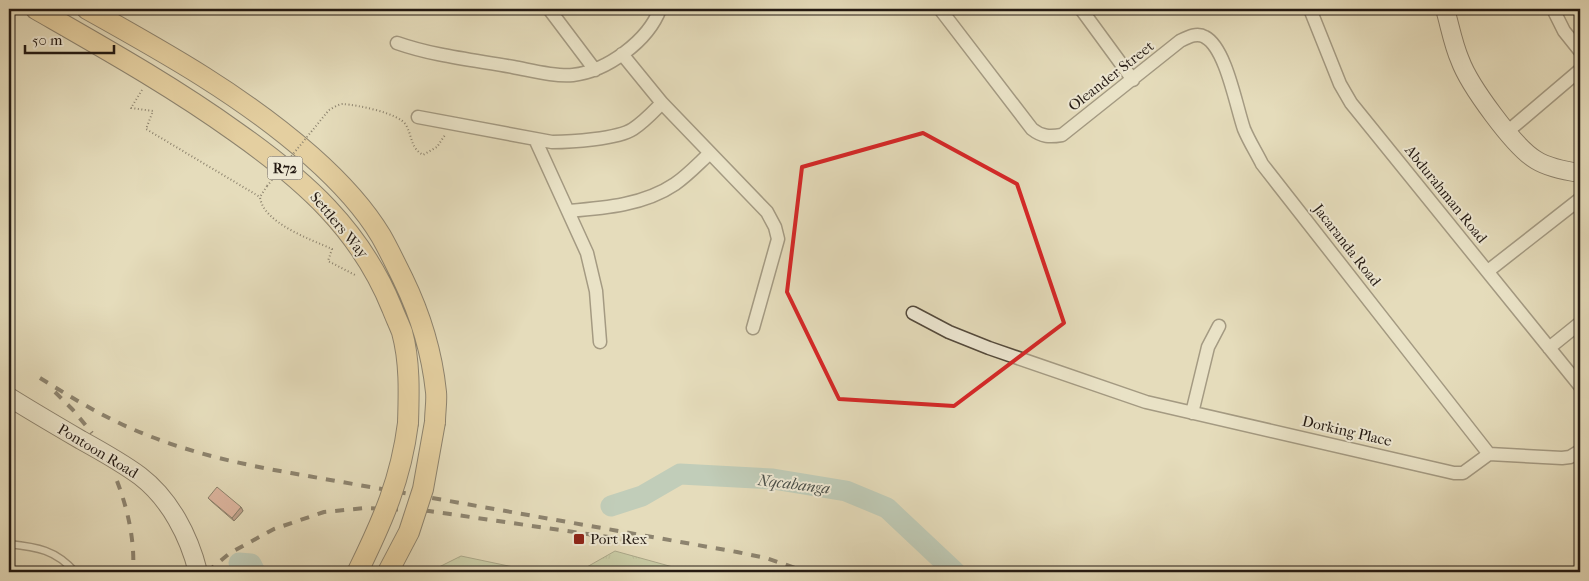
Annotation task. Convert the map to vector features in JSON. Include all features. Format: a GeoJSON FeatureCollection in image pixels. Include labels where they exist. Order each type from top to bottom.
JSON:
{"type":"FeatureCollection","features":[{"type":"Feature","properties":{"kind":"main road","name":"Settlers Way"},"geometry":{"type":"LineString","coordinates":[[36,9],[195,102],[277,160],[324,204],[362,249],[384,287],[402,332],[408,370],[408,423],[404,454],[394,488],[376,535],[357,572]]}},
{"type":"Feature","properties":{"kind":"main road","name":"Settlers Way"},"geometry":{"type":"LineString","coordinates":[[87,9],[153,45],[245,103],[290,138],[324,168],[360,207],[380,235],[410,294],[421,323],[432,366],[436,393],[435,422],[423,489],[408,532],[388,572]]}},
{"type":"Feature","properties":{"kind":"street"},"geometry":{"type":"LineString","coordinates":[[549,9],[595,70]]}},
{"type":"Feature","properties":{"kind":"street"},"geometry":{"type":"LineString","coordinates":[[397,44],[421,50],[573,75],[595,70],[622,54],[648,32],[660,9]]}},
{"type":"Feature","properties":{"kind":"street","name":"Oleander Street"},"geometry":{"type":"LineString","coordinates":[[940,9],[1032,129],[1040,135],[1062,135],[1180,41],[1195,35],[1204,36],[1210,40]]}},
{"type":"Feature","properties":{"kind":"street"},"geometry":{"type":"LineString","coordinates":[[1081,9],[1133,80]]}},
{"type":"Feature","properties":{"kind":"street","name":"Abdurahman Road"},"geometry":{"type":"LineString","coordinates":[[1310,9],[1340,84],[1351,103],[1580,386]]}},
{"type":"Feature","properties":{"kind":"street"},"geometry":{"type":"LineString","coordinates":[[1445,9],[1460,61],[1486,105],[1507,132],[1535,160],[1546,165],[1580,173]]}},
{"type":"Feature","properties":{"kind":"street"},"geometry":{"type":"LineString","coordinates":[[1552,9],[1564,31],[1580,51]]}},
{"type":"Feature","properties":{"kind":"street","name":"Jacaranda Road"},"geometry":{"type":"LineString","coordinates":[[1210,40],[1217,47],[1224,61],[1245,130],[1262,164],[1489,454]]}},
{"type":"Feature","properties":{"kind":"street"},"geometry":{"type":"LineString","coordinates":[[622,54],[662,103],[767,212],[775,227],[778,239],[753,328]]}},
{"type":"Feature","properties":{"kind":"street"},"geometry":{"type":"LineString","coordinates":[[1507,132],[1580,70]]}},
{"type":"Feature","properties":{"kind":"street"},"geometry":{"type":"LineString","coordinates":[[418,117],[552,142],[574,142],[631,131],[662,103]]}},
{"type":"Feature","properties":{"kind":"street"},"geometry":{"type":"LineString","coordinates":[[535,139],[587,253],[596,291],[600,342]]}},
{"type":"Feature","properties":{"kind":"street"},"geometry":{"type":"LineString","coordinates":[[568,211],[600,208],[657,195],[676,183],[710,153]]}},
{"type":"Feature","properties":{"kind":"street"},"geometry":{"type":"LineString","coordinates":[[1488,271],[1580,199]]}},
{"type":"Feature","properties":{"kind":"street","name":"Dorking Place"},"geometry":{"type":"LineString","coordinates":[[913,312],[949,332],[989,348],[1124,396],[1192,413],[1239,422],[1454,473],[1463,473],[1489,454]]}},
{"type":"Feature","properties":{"kind":"street"},"geometry":{"type":"LineString","coordinates":[[1549,348],[1580,323]]}},
{"type":"Feature","properties":{"kind":"street"},"geometry":{"type":"LineString","coordinates":[[1192,413],[1208,347],[1219,326]]}},
{"type":"Feature","properties":{"kind":"street","name":"Pontoon Road"},"geometry":{"type":"LineString","coordinates":[[10,401],[113,458],[140,476],[162,498],[173,514],[188,542],[196,566]]}},
{"type":"Feature","properties":{"kind":"street"},"geometry":{"type":"LineString","coordinates":[[1489,454],[1562,458],[1570,457],[1580,451]]}},
{"type":"Feature","properties":{"kind":"lane"},"geometry":{"type":"LineString","coordinates":[[9,544],[36,547],[52,553],[66,561],[76,572]]}},
{"type":"Feature","properties":{"kind":"path"},"geometry":{"type":"LineString","coordinates":[[150,74],[131,108],[153,111],[146,128],[260,197]]}},
{"type":"Feature","properties":{"kind":"path"},"geometry":{"type":"LineString","coordinates":[[359,276],[328,262],[332,249],[274,221],[261,204],[260,197],[329,110],[341,104],[375,110],[394,116],[405,124],[415,150],[423,155],[437,147],[454,124]]}},
{"type":"Feature","properties":{"kind":"highlighted area"},"geometry":{"type":"Polygon","coordinates":[[[923,133],[1017,184],[1064,323],[954,406],[839,399],[787,292],[802,167],[923,133]]]}},
{"type":"Feature","properties":{"kind":"green space"},"geometry":{"type":"Polygon","coordinates":[[[615,551],[691,572],[578,572],[615,551]]]}},
{"type":"Feature","properties":{"kind":"green space"},"geometry":{"type":"Polygon","coordinates":[[[461,556],[537,572],[429,572],[461,556]]]}},
{"type":"Feature","properties":{"kind":"building"},"geometry":{"type":"Polygon","coordinates":[[[217,487],[241,507],[232,518],[208,498],[217,487]]]}},
{"type":"Feature","properties":{"kind":"waterway","name":"Nqcabanga"},"geometry":{"type":"LineString","coordinates":[[611,506],[642,496],[680,474],[773,479],[846,491],[887,508],[955,572]]}},
{"type":"Feature","properties":{"kind":"waterway","name":"Nqcabanga"},"geometry":{"type":"LineString","coordinates":[[239,563],[251,564],[255,572]]}},
{"type":"Feature","properties":{"kind":"railway"},"geometry":{"type":"LineString","coordinates":[[40,378],[91,409],[131,428],[175,445],[244,464],[737,552],[766,558],[807,572]]}},
{"type":"Feature","properties":{"kind":"railway"},"geometry":{"type":"LineString","coordinates":[[55,392],[92,433]]}},
{"type":"Feature","properties":{"kind":"railway"},"geometry":{"type":"LineString","coordinates":[[117,481],[130,526],[133,572]]}},
{"type":"Feature","properties":{"kind":"railway"},"geometry":{"type":"LineString","coordinates":[[207,572],[230,553],[274,529],[324,512],[365,508],[429,511],[622,539]]}},
{"type":"Feature","properties":{"kind":"place","name":"Port Rex"},"geometry":{"type":"Point","coordinates":[579,539]}}]}
